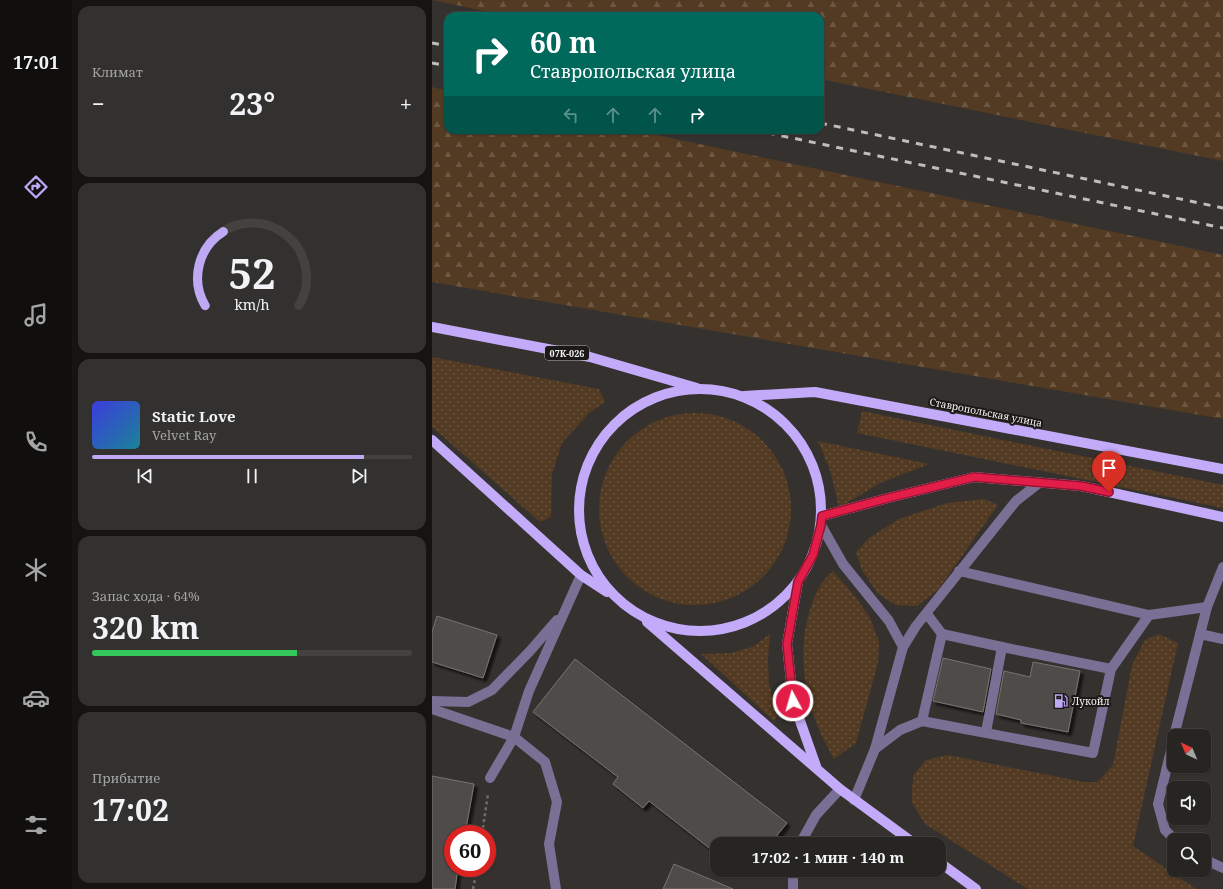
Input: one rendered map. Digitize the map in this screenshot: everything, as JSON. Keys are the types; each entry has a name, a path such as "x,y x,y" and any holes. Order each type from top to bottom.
{"main road":[{"name":"07К-026","path":"432,327 590,357 701,389"},
{"path":"614,596 595,571 583,542 579,510 583,479 595,450 615,424 640,405 669,393 701,389 722,390 743,396 770,410 792,430 809,456 820,485 822,520 813,555 798,582 773,607 742,624 708,631 673,629 640,616"},
{"name":"Ставропольская улица","path":"743,396 815,392 1223,469"},
{"path":"432,440 581,575 614,596 640,616 840,789 904,837"},
{"path":"822,520 888,498 974,477 1081,486 1223,517"},
{"path":"798,582 787,644 793,701 816,768"},
{"path":"946,867 976,889"}],"lane":[{"path":"854,800 875,749 903,647 916,626 1016,501 1039,483"},
{"path":"822,520 843,564 889,621 903,647"},
{"path":"1176,729 1207,607 1223,567"},
{"path":"960,572 1149,615 1207,607"},
{"path":"490,778 514,737 529,691 563,612 581,575"},
{"path":"432,701 468,702 492,690 530,651 563,612"},
{"path":"927,614 942,634 1111,669"},
{"path":"875,749 900,730 922,721 1093,753 1111,669 1149,615"},
{"path":"922,721 942,634"},
{"path":"1200,634 1223,639"},
{"path":"986,732 1002,647"},
{"path":"432,709 514,737 545,762 557,802 549,844 556,889"},
{"path":"1167,766 1158,804 1165,830 1168,833"},
{"path":"804,837 816,815 840,789"},
{"path":"1211,862 1223,868"},
{"path":"793,877 793,889"}],"path":[{"path":"483,825 490,778"},
{"path":"473,889 475,877"}],"green space":[{"path":"432,0 1223,0 1223,161 824,80 824,12 489,12"},
{"path":"432,87 444,90 444,134 652,134 1223,255 1223,419 432,282"},
{"path":"432,357 599,389 605,402 589,413 562,443 552,474 551,517 540,522 432,427"},
{"path":"862,411 1223,485 1223,508 857,433"},
{"path":"686,413 704,413 732,420 748,429 763,441 775,456 784,472 791,500 791,518 784,546 775,562 763,577 748,589 732,598 704,605 686,605 667,601 650,594 634,583 621,570 610,554 603,537 599,518 599,500 603,481 610,464 621,448 634,435 650,424 667,417"},
{"path":"818,441 929,464 880,483 839,508 831,473"},
{"path":"984,499 998,505 938,590 917,606 895,605 877,593 862,570 856,552 869,538 899,519 947,503"},
{"path":"833,571 855,596 870,618 879,641 878,663 856,743 834,759 813,714 808,696 803,658 807,620 813,602 822,582"},
{"path":"770,634 768,660 769,684 778,714 774,721 701,654 732,653 754,646"},
{"path":"1159,634 1178,643 1133,846 1167,869 1167,877 1178,877 1196,889 1028,889 925,824 912,803 912,788 914,774 926,760 948,755 1084,782 1097,782 1113,765 1132,665 1145,640"}],"building":[{"path":"437,616 497,635 483,678 432,662 432,632"},
{"path":"943,658 991,669 983,712 933,701"},
{"path":"575,659 787,823 776,837 710,837 710,849 649,801 643,808 613,784 618,777 533,712"},
{"path":"1033,662 1080,671 1068,732 1021,723 1021,720 996,714 1004,671 1030,677"},
{"path":"432,776 474,784 467,825 444,825 444,877 457,877 455,889 432,889"},
{"path":"674,864 733,889 663,889"}],"railway":[{"path":"432,43 444,45"},
{"path":"432,63 444,65"},
{"path":"824,124 1223,208"},
{"path":"773,134 1223,228"}],"place":[{"name":"Лукойл","path":"1061,701"}],"route":[{"path":"793,701 787,644 798,582 813,555 822,516 974,477 1081,486 1109,492"}]}
